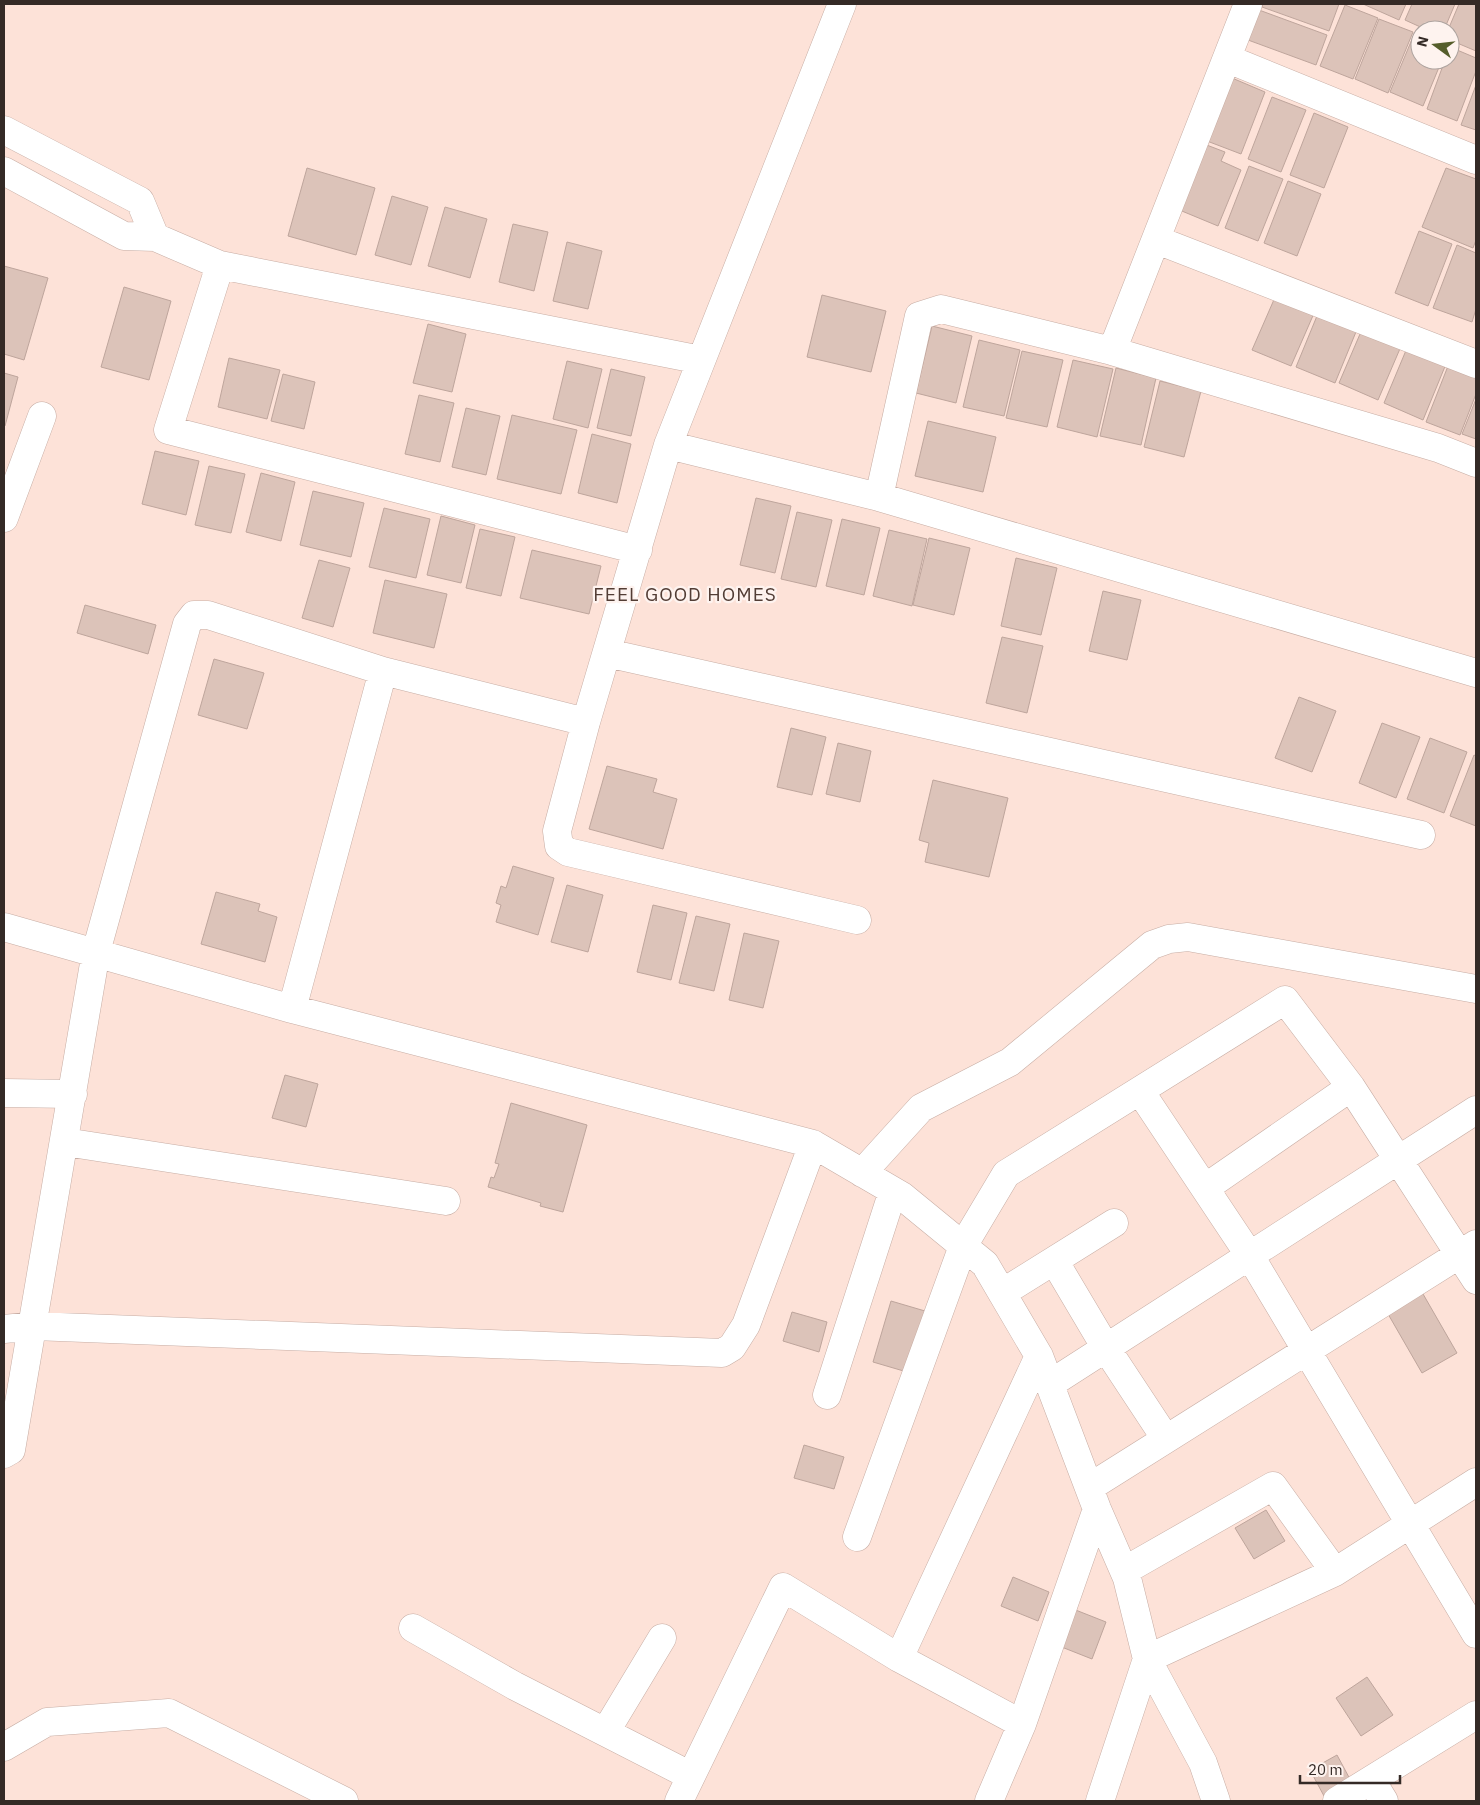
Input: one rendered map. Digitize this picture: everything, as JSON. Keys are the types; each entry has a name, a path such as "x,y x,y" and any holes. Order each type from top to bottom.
{"street":[{"path":"842,4 668,445 586,722 557,831 559,846 568,852 857,920"},
{"path":"1112,351 1248,4"},
{"path":"1228,59 1476,160"},
{"path":"4,130 140,202 155,237"},
{"path":"4,171 124,236 155,237 220,265 701,360"},
{"path":"1157,240 1476,364"},
{"path":"220,265 168,430 638,550"},
{"path":"879,497 919,316 941,309 1112,351 1428,445 1476,462"},
{"path":"4,518 42,416"},
{"path":"668,445 879,497 1476,673"},
{"path":"4,1454 11,1450 34,1326 96,952 187,624 194,615 208,615 383,671 586,722"},
{"path":"607,653 1421,835"},
{"path":"292,1009 383,671"},
{"path":"4,927 292,1009 813,1144 893,1191 986,1264 1039,1356 1124,1571 1147,1659 1203,1763 1214,1800"},
{"path":"862,1173 921,1108 1010,1062 1152,946 1169,939 1188,937 1476,989"},
{"path":"857,1537 963,1246 1006,1174 1285,1000 1351,1087 1399,1160 1468,1250 1476,1280"},
{"path":"1204,1188 1351,1087"},
{"path":"1140,1091 1250,1256 1476,1634"},
{"path":"4,1093 73,1094"},
{"path":"1050,1384 1476,1110"},
{"path":"65,1142 446,1201"},
{"path":"4,1329 34,1326 722,1353 732,1347 746,1325 813,1144"},
{"path":"827,1395 893,1191"},
{"path":"1002,1292 1055,1262 1114,1223"},
{"path":"989,1801 1022,1724 1094,1498 1166,1439 1468,1250"},
{"path":"1055,1262 1106,1348 1166,1439"},
{"path":"899,1658 1039,1356"},
{"path":"1100,1801 1147,1659 1334,1572 1476,1482"},
{"path":"1124,1571 1273,1486 1334,1572"},
{"path":"679,1801 783,1587 899,1658 1022,1724"},
{"path":"412,1628 515,1686 691,1776"},
{"path":"606,1731 662,1638"},
{"path":"4,1747 47,1722 169,1713 344,1801"},
{"path":"1337,1801 1378,1791 1476,1715"}],"building":[{"path":"1263,4 1339,4 1329,31 1262,7"},
{"path":"1363,4 1406,4 1399,20"},
{"path":"1412,4 1455,4 1448,20 1410,20 1410,22 1405,20"},
{"path":"1459,4 1476,4 1476,51 1460,44 1460,20 1452,20"},
{"path":"1345,5 1378,18 1353,79 1320,66"},
{"path":"1259,10 1327,35 1316,65 1248,40"},
{"path":"1379,19 1410,31 1410,39 1388,93 1355,79"},
{"path":"1410,44 1410,70 1438,70 1423,106 1390,92"},
{"path":"1460,51 1476,58 1476,71 1457,121 1427,109 1441,70 1460,70"},
{"path":"1232,78 1265,92 1241,154 1207,141"},
{"path":"1476,85 1476,130 1461,125"},
{"path":"1272,97 1306,110 1281,172 1248,159"},
{"path":"1314,113 1348,127 1324,188 1290,175"},
{"path":"1204,144 1225,152 1221,161 1241,170 1218,226 1177,209"},
{"path":"1249,166 1283,179 1258,241 1225,228"},
{"path":"307,168 375,188 356,255 288,236"},
{"path":"1446,168 1476,179 1476,240 1473,248 1422,227"},
{"path":"1288,181 1321,194 1297,256 1264,243"},
{"path":"392,196 428,207 411,265 375,255"},
{"path":"445,207 487,219 470,278 428,266"},
{"path":"513,224 548,232 534,291 499,282"},
{"path":"1419,231 1452,244 1428,306 1395,293"},
{"path":"567,242 602,251 588,309 553,301"},
{"path":"1457,245 1476,253 1476,309 1472,322 1433,308"},
{"path":"4,266 48,278 24,360 4,354"},
{"path":"124,287 171,301 149,380 101,367"},
{"path":"822,295 886,311 871,372 807,357"},
{"path":"1276,295 1315,311 1291,366 1252,350"},
{"path":"1319,311 1358,327 1335,383 1296,367"},
{"path":"428,324 466,334 452,392 413,383"},
{"path":"932,326 972,336 956,403 916,393"},
{"path":"1363,327 1402,344 1378,400 1339,383"},
{"path":"979,340 1020,350 1004,416 963,407"},
{"path":"1407,348 1446,364 1423,420 1384,403"},
{"path":"1022,351 1063,360 1047,427 1006,418"},
{"path":"229,358 280,370 267,419 218,407"},
{"path":"1073,360 1113,369 1097,437 1057,427"},
{"path":"567,361 602,369 588,428 553,419"},
{"path":"1448,366 1476,376 1476,394 1460,435 1426,422"},
{"path":"1116,368 1156,378 1141,445 1100,436"},
{"path":"611,369 645,377 631,436 597,428"},
{"path":"4,373 18,377 5,426 4,426"},
{"path":"283,374 315,382 304,429 271,421"},
{"path":"1160,381 1201,391 1184,457 1144,447"},
{"path":"419,395 454,403 440,462 405,454"},
{"path":"1476,399 1476,439 1462,434"},
{"path":"466,408 500,416 486,475 452,467"},
{"path":"512,415 577,430 561,494 497,479"},
{"path":"928,421 996,437 983,492 915,476"},
{"path":"592,434 631,444 617,503 578,493"},
{"path":"155,451 199,461 186,515 142,504"},
{"path":"209,466 245,474 231,533 195,525"},
{"path":"261,473 295,482 281,541 246,532"},
{"path":"313,491 364,503 351,557 300,545"},
{"path":"756,498 791,506 775,573 740,565"},
{"path":"384,508 430,519 416,578 369,567"},
{"path":"797,512 832,520 816,587 781,579"},
{"path":"441,516 475,525 461,583 427,575"},
{"path":"842,519 880,528 864,595 826,586"},
{"path":"480,529 515,537 501,596 466,588"},
{"path":"889,530 927,539 912,606 873,596"},
{"path":"929,538 970,548 954,615 913,605"},
{"path":"532,550 601,566 589,614 520,598"},
{"path":"1016,558 1057,568 1041,635 1001,626"},
{"path":"319,560 350,568 333,627 302,618"},
{"path":"385,580 447,594 434,648 373,633"},
{"path":"1103,591 1141,600 1127,660 1089,651"},
{"path":"85,605 156,625 148,654 77,633"},
{"path":"1002,637 1043,646 1027,713 986,703"},
{"path":"214,659 264,673 247,729 198,715"},
{"path":"1299,697 1336,711 1312,772 1275,758"},
{"path":"1382,723 1420,737 1396,798 1359,783"},
{"path":"791,728 826,737 812,795 777,787"},
{"path":"1430,738 1467,752 1444,813 1407,799"},
{"path":"838,743 871,751 860,802 826,794"},
{"path":"1474,755 1476,756 1476,826 1450,816"},
{"path":"607,766 657,779 653,792 677,799 663,849 589,829"},
{"path":"933,780 1008,798 989,877 925,862 929,843 919,840"},
{"path":"513,866 554,878 538,935 496,922 501,905 496,903 501,886 506,888"},
{"path":"567,885 603,895 588,952 551,942"},
{"path":"216,892 260,904 258,911 277,917 265,962 201,944"},
{"path":"653,905 687,913 671,980 637,972"},
{"path":"696,916 730,924 714,991 679,983"},
{"path":"744,933 779,941 763,1008 729,1000"},
{"path":"285,1075 318,1084 306,1127 272,1118"},
{"path":"511,1103 587,1125 563,1212 540,1206 541,1203 488,1187 491,1177 494,1178 499,1164 495,1163"},
{"path":"1419,1287 1457,1353 1422,1373 1384,1307"},
{"path":"891,1301 925,1311 907,1372 873,1362"},
{"path":"792,1312 827,1322 819,1352 783,1341"},
{"path":"804,1445 844,1457 834,1489 794,1478"},
{"path":"1266,1510 1285,1541 1254,1559 1235,1528"},
{"path":"1013,1577 1049,1592 1038,1621 1001,1606"},
{"path":"1068,1607 1106,1622 1092,1659 1054,1644"},
{"path":"1367,1677 1393,1715 1361,1736 1336,1698"},
{"path":"1337,1755 1351,1781 1324,1796 1310,1770"}],"district":[{"name":"FEEL GOOD HOMES","path":"685,594"}]}
